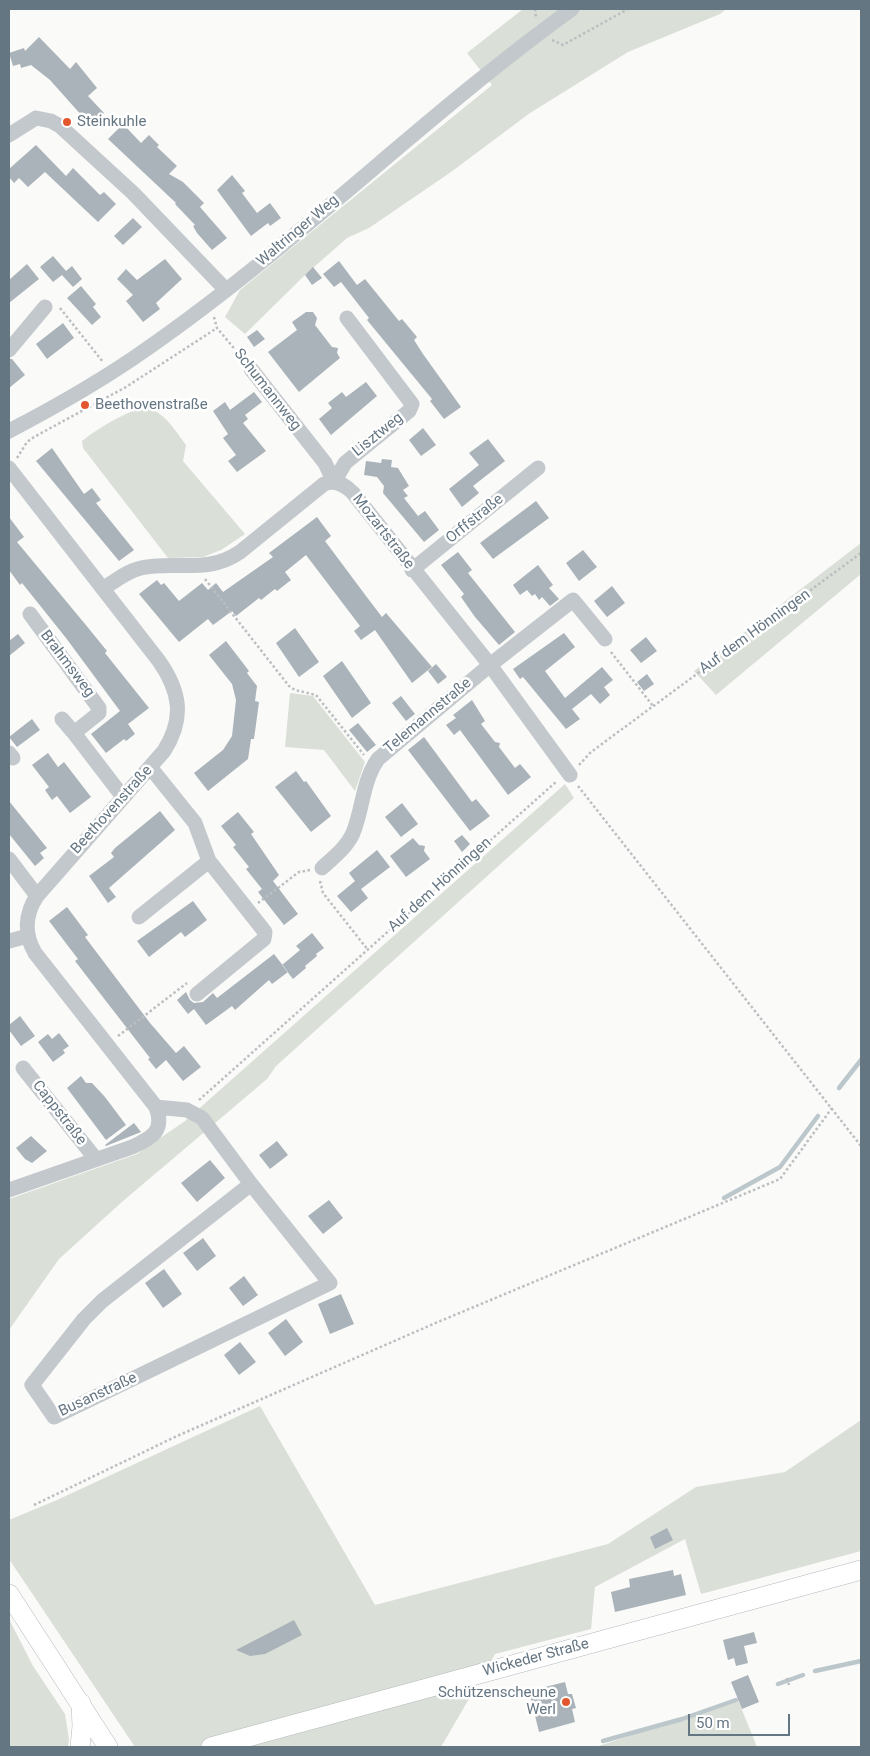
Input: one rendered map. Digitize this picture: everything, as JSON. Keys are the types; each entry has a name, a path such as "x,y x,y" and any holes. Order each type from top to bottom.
{"main road":[{"name":"Wickeder Straße","path":"211,1747 861,1570"},
{"path":"9,1594 81,1702 108,1747"},
{"path":"80,1747 82,1726 81,1702"}],"street":[{"name":"Waltringer Weg","path":"9,431 78,394 111,373 222,293 538,34 572,9"},
{"path":"9,135 36,118 51,121 60,126 133,193 222,293"},
{"path":"9,350 45,307"},
{"name":"Lisztweg","path":"334,482 345,462 409,411 412,404 347,318"},
{"name":"Schumannweg","path":"252,369 324,463 334,482"},
{"name":"Orffstraße","path":"412,570 538,468"},
{"name":"Beethovenstraße","path":"9,469 159,661 174,688 177,707 176,727 170,742 150,768 37,896 29,914 28,936"},
{"path":"104,589 125,574 142,568 208,566 234,556 318,488 328,482 334,482"},
{"name":"Mozartstraße","path":"334,482 346,486 353,493 412,570 490,665 570,775"},
{"name":"Telemannstraße","path":"322,868 347,843 352,834 367,778 373,766 388,749 490,665 573,600 605,639"},
{"name":"Brahmsweg","path":"30,614 99,708 99,714 74,733"},
{"path":"62,719 123,797"},
{"path":"150,768 195,823 201,834 209,861 265,932 264,939 193,987"},
{"path":"9,859 37,896"},
{"path":"139,917 209,861"},
{"path":"9,941 28,936 35,953 156,1107 160,1119 159,1126 149,1139 132,1147 95,1158 9,1190"},
{"name":"Cappstraße","path":"23,1068 95,1158"},
{"path":"156,1107 187,1110"},
{"name":"Busanstraße","path":"187,1110 202,1118 251,1184 330,1283 54,1417 32,1384 84,1318 102,1301 251,1184"}],"path":[{"path":"538,34 564,45 628,9"},
{"path":"9,469 30,440 126,387 217,328 214,320 222,293"},
{"path":"45,307 60,308 111,373"},
{"name":"Schumannweg","path":"217,328 252,369"},
{"name":"Auf dem Hönningen","path":"187,1110 550,786 570,775 591,752 861,553"},
{"path":"195,567 289,686 295,690 316,695 373,766"},
{"path":"605,639 612,654 653,706"},
{"path":"570,775 861,1146"},
{"path":"248,911 299,872 322,868 320,880 323,893 368,950"},
{"path":"108,1045 193,987"},
{"path":"34,1505 186,1432 438,1322 780,1179 832,1108"},
{"path":"787,1678 789,1685"}],"shaded area":[{"path":"523,9 726,9 720,14 628,52 530,113 451,172 369,228 347,238 305,275 245,334 225,317 240,290 492,85 467,53"},
{"path":"142,407 156,412 172,426 186,445 183,461 245,534 221,550 203,557 168,558 83,448 82,441 89,436 111,422"},
{"path":"861,543 861,574 716,695 694,671"},
{"path":"290,693 313,696 365,762 355,791 324,750 285,747"},
{"path":"565,784 574,798 276,1066 267,1079 123,1201 59,1259 9,1330 9,1199 137,1154 185,1121"},
{"path":"260,1406 375,1605 608,1544 696,1487 785,1472 861,1420 861,1551 701,1594 685,1539 595,1587 591,1629 495,1654 441,1747 135,1747 9,1559 9,1520 57,1500"},
{"path":"9,1619 33,1666 65,1714 69,1739 68,1747 9,1747"},
{"path":"738,1700 757,1747 599,1746"}],"building":[{"path":"39,37 70,69 76,62 97,88 88,96 104,113 91,126 50,80 31,65 21,68 20,64 13,66 9,53 24,48 25,51"},
{"path":"123,124 141,143 149,135 159,145 157,147 177,166 169,174 183,182 204,203 200,207 227,238 212,250 197,233 193,226 195,225 176,203 108,139"},
{"path":"36,145 66,176 73,168 100,195 104,192 116,204 98,222 45,172 28,187 19,178 14,183 9,177 9,169"},
{"path":"232,175 245,191 242,193 257,213 270,203 281,218 270,226 268,223 251,236 217,190"},
{"path":"133,218 142,227 123,245 114,236"},
{"path":"53,256 66,271 72,266 82,279 73,287 62,275 53,282 40,267"},
{"path":"165,259 182,279 156,303 160,309 143,322 126,301 133,295 117,279 126,269 137,280"},
{"path":"339,261 357,285 365,279 399,321 402,319 417,337 414,340 461,407 444,419 430,401 432,399 367,320 369,318 341,282 334,287 323,274"},
{"path":"27,264 39,279 9,303 9,280"},
{"path":"313,267 322,278 312,285 305,275"},
{"path":"81,286 96,304 93,307 101,317 92,325 67,298"},
{"path":"306,312 313,312 317,318 315,325 332,347 338,348 337,353 340,358 299,392 268,352 297,330 292,322"},
{"path":"63,323 74,338 47,359 36,344"},
{"path":"257,330 265,339 254,347 247,337"},
{"path":"9,359 12,359 25,375 9,388"},
{"path":"366,382 377,396 331,435 319,419 332,408 328,403 342,392 346,397"},
{"path":"254,392 262,402 245,415 248,419 243,423 266,451 237,472 228,461 236,455 223,438 228,434 213,411 225,402 230,410"},
{"path":"423,428 436,445 421,456 409,440"},
{"path":"488,439 505,461 473,486 479,493 462,507 449,489 479,465 469,453"},
{"path":"52,448 84,494 92,488 101,500 96,503 134,550 119,561 36,461"},
{"path":"382,459 392,460 391,467 398,468 409,486 403,490 408,496 404,498 418,516 425,511 439,530 424,542 383,493 384,486 377,477 364,475 366,461 381,463"},
{"path":"536,501 549,518 493,559 480,543"},
{"path":"9,517 24,537 17,542 107,651 105,653 149,708 128,724 135,734 126,741 124,739 106,753 91,734 120,711 66,638 22,583 20,585 9,570"},
{"path":"317,517 331,536 325,541 382,617 386,613 432,667 412,683 375,630 361,640 354,631 360,626 306,555 285,572 291,580 277,591 275,589 261,600 259,598 236,616 232,611 213,625 208,619 179,642 139,594 157,580 161,585 164,583 179,601 202,583 208,590 216,583 223,592 273,557 269,553"},
{"path":"583,550 597,567 579,581 566,563"},
{"path":"458,552 472,570 468,573 515,632 499,645 475,617 461,597 464,594 441,565"},
{"path":"538,565 553,585 549,588 559,599 550,606 542,597 539,600 535,594 532,596 527,590 520,595 513,585"},
{"path":"612,586 625,603 607,617 594,601"},
{"path":"295,628 319,662 299,677 276,643"},
{"path":"564,633 575,647 545,671 565,698 602,667 613,680 604,687 610,695 600,704 591,694 572,709 580,719 566,729 523,677 520,679 513,669"},
{"path":"18,634 25,643 9,656 9,641"},
{"path":"646,637 657,651 641,663 630,650"},
{"path":"226,641 249,671 247,673 257,686 255,701 259,702 254,739 251,739 248,759 208,791 194,773 223,750 232,736 236,700 232,684 209,655"},
{"path":"342,661 371,703 352,718 323,676"},
{"path":"436,664 447,677 438,684 428,671"},
{"path":"647,674 654,684 644,691 637,682"},
{"path":"401,696 415,714 406,721 392,703"},
{"path":"472,700 485,721 481,724 495,742 500,743 499,747 515,768 520,764 531,777 508,795 460,730 454,735 446,725 456,718 453,715"},
{"path":"32,719 40,730 17,747 9,737"},
{"path":"358,723 376,745 367,752 349,730"},
{"path":"424,737 472,802 476,799 490,816 470,831 408,750"},
{"path":"48,753 58,767 64,762 91,797 70,813 57,796 52,800 45,790 49,787 32,765"},
{"path":"296,771 304,782 306,781 331,816 311,832 275,787"},
{"path":"9,801 47,848 40,853 44,858 35,866 9,834"},
{"path":"402,803 418,824 401,837 385,817"},
{"path":"160,811 175,830 109,888 116,897 108,903 89,876 114,857 111,853 115,848"},
{"path":"238,812 254,832 251,834 279,875 273,881 298,914 284,925 258,892 262,889 246,869 249,867 233,847 236,845 221,826"},
{"path":"462,835 470,844 462,852 454,841"},
{"path":"413,838 419,845 425,846 424,851 430,859 406,877 390,856"},
{"path":"377,850 390,867 361,889 368,898 351,912 337,896 355,881 349,873"},
{"path":"193,901 207,920 185,937 181,932 149,957 137,941"},
{"path":"67,907 88,935 85,937 150,1023 176,1053 184,1046 201,1067 183,1081 166,1060 156,1069 148,1059 150,1058 75,961 78,959 49,921"},
{"path":"312,933 324,948 293,979 282,965 300,950 296,946"},
{"path":"274,954 288,972 272,984 269,980 235,1010 232,1006 206,1025 194,1009 188,1014 177,1000 186,992 194,1003 203,1002 213,993 217,998"},
{"path":"20,1016 35,1036 21,1046 9,1030 9,1025"},
{"path":"59,1033 69,1046 63,1050 65,1053 53,1062 38,1042 48,1034 52,1039"},
{"path":"81,1076 86,1083 92,1083 105,1097 126,1125 106,1140 67,1088"},
{"path":"134,1123 141,1132 105,1145"},
{"path":"31,1136 47,1151 32,1163 25,1159 16,1148"},
{"path":"277,1141 288,1155 270,1169 259,1155"},
{"path":"210,1160 225,1178 197,1202 181,1183"},
{"path":"329,1200 343,1218 323,1234 308,1216"},
{"path":"203,1238 216,1256 197,1271 183,1253"},
{"path":"164,1269 182,1294 163,1308 145,1283"},
{"path":"244,1276 258,1295 243,1306 229,1288"},
{"path":"341,1294 354,1324 330,1334 318,1304"},
{"path":"286,1319 303,1342 285,1356 268,1333"},
{"path":"240,1342 256,1362 239,1375 224,1355"},
{"path":"667,1528 673,1540 655,1549 650,1537"},
{"path":"673,1570 674,1576 681,1574 686,1595 615,1612 611,1592 630,1587 629,1579"},
{"path":"294,1620 302,1635 265,1654 250,1656 236,1650"},
{"path":"754,1632 757,1643 744,1646 748,1663 736,1666 734,1658 728,1660 723,1640"},
{"path":"748,1675 759,1702 742,1709 731,1682"},
{"path":"565,1682 568,1694 572,1694 576,1708 572,1709 575,1722 539,1732 529,1691"}],"waterway":[{"path":"839,1088 861,1060"},
{"path":"724,1198 780,1167 818,1116"},
{"path":"815,1671 861,1661"},
{"path":"778,1684 803,1675"},
{"path":"603,1741 682,1719 736,1700"}],"place":[{"name":"Steinkuhle","path":"67,122"},
{"name":"Beethovenstraße","path":"85,405"},
{"name":"Schützenscheune Werl","path":"566,1702"}]}
